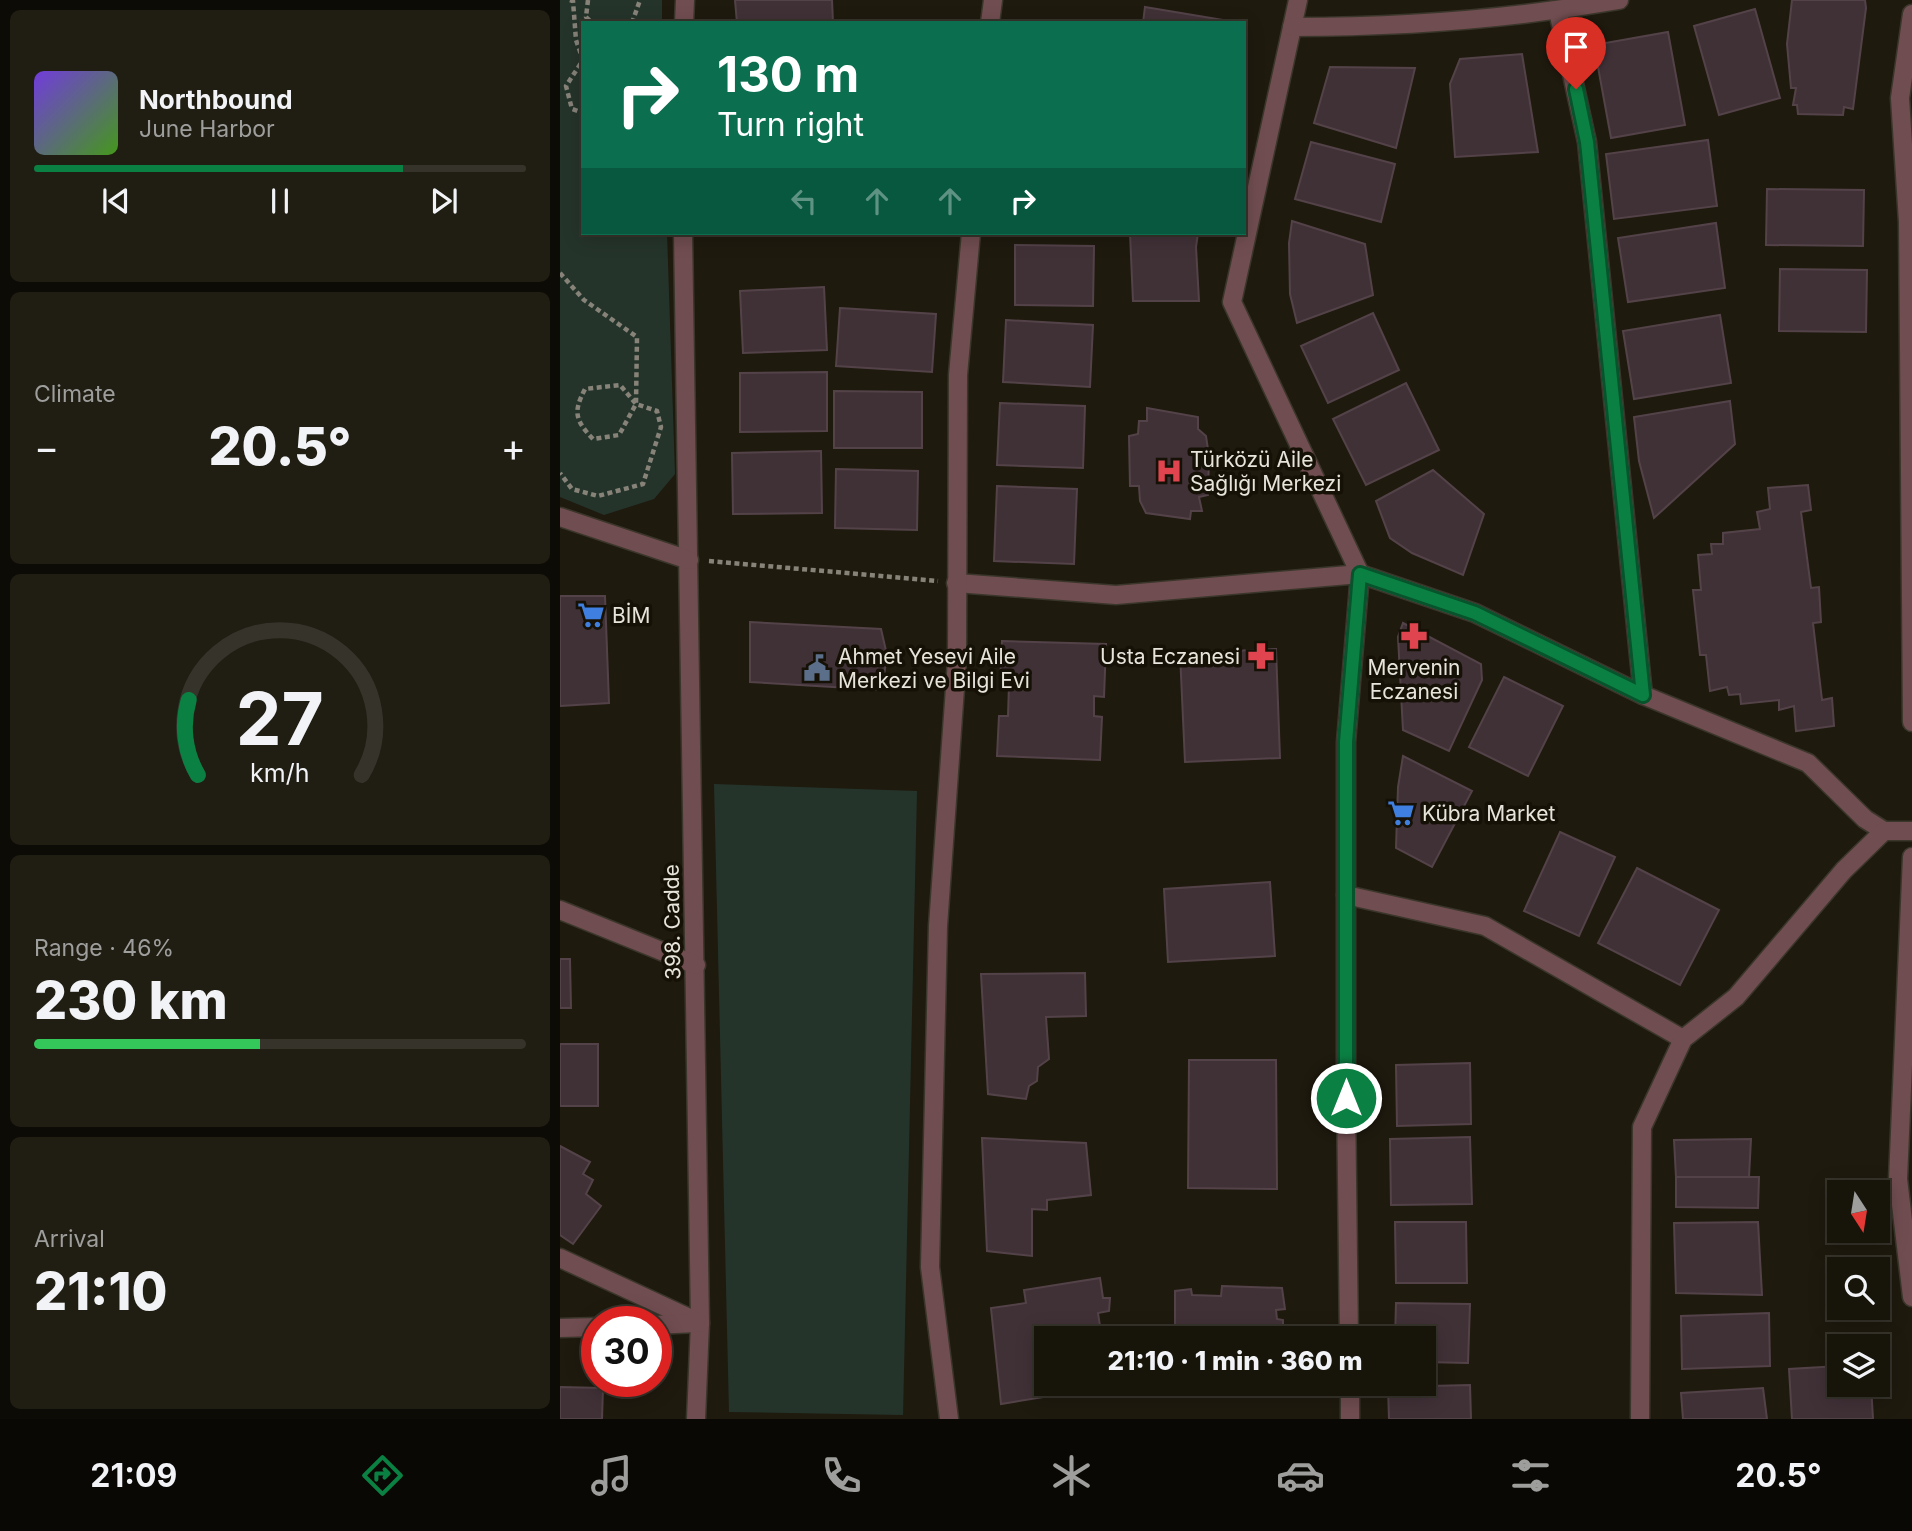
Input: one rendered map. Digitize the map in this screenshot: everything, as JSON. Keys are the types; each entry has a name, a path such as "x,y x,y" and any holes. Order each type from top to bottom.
{"street":[{"path":"684,21 685,0"},
{"path":"990,21 993,0"},
{"path":"1298,0 1232,302 1360,574 1346,742 1349,1326"},
{"path":"1292,27 1354,27 1558,11 1619,0"},
{"path":"1558,11 1587,142 1643,695"},
{"path":"1912,14 1900,98 1908,222 1912,722"},
{"name":"398. Cadde","path":"683,235 700,1323 696,1419"},
{"path":"949,1419 930,1267 938,926 957,660 958,375 971,235"},
{"path":"560,517 689,560"},
{"path":"956,583 1116,596 1360,574 1475,613 1643,695 1808,764 1865,818 1884,831 1912,831"},
{"path":"1640,1419 1642,1127 1683,1039 1736,997 1844,870 1884,831"},
{"path":"1912,857 1898,1179 1912,1297"},
{"path":"1346,895 1485,926 1683,1039"},
{"path":"560,910 696,965"},
{"path":"1898,1179 1912,1163"},
{"path":"560,1258 700,1323"},
{"path":"672,1324 700,1323"},
{"path":"560,1328 581,1327"},
{"path":"1350,1396 1350,1419"}],"path":[{"path":"570,0 573,1 576,40 581,54"},
{"path":"588,0 586,17 590,21"},
{"path":"633,21 640,0"},
{"path":"581,63 566,86 572,109 581,112"},
{"path":"560,273 584,300 637,337 636,404 619,435 593,439 579,424 577,405 585,389 620,385 636,404 657,411 661,427 643,484 598,496 572,489 560,473"},
{"path":"689,560 956,583"}],"green space":[{"path":"560,0 662,0 662,21 581,21 581,235 667,235 675,474 654,499 604,515 560,497"},
{"path":"714,784 917,791 903,1415 729,1412"}],"building":[{"path":"735,0 832,0 833,21 737,21"},
{"path":"1792,0 1865,0 1853,109 1844,107 1843,115 1798,114 1797,105 1793,105 1796,88 1791,88 1787,44"},
{"path":"1145,7 1229,21 1143,21"},
{"path":"1755,9 1780,98 1719,115 1694,26"},
{"path":"1668,32 1685,125 1611,138 1594,45"},
{"path":"1522,54 1538,152 1455,157 1450,84 1460,59"},
{"path":"1330,67 1415,68 1396,148 1314,123"},
{"path":"1708,140 1717,206 1614,219 1606,154"},
{"path":"1311,142 1395,164 1381,222 1295,199"},
{"path":"1767,189 1864,190 1863,246 1766,245"},
{"path":"1292,221 1365,244 1373,295 1297,323 1290,294 1289,243"},
{"path":"1716,223 1725,288 1628,302 1618,238"},
{"path":"1130,235 1198,235 1199,301 1133,301"},
{"path":"1015,245 1094,246 1093,306 1015,305"},
{"path":"1780,269 1867,270 1866,332 1779,331"},
{"path":"824,287 827,350 743,353 740,291"},
{"path":"840,308 936,314 932,372 836,366"},
{"path":"1373,313 1399,370 1328,403 1301,346"},
{"path":"1720,315 1731,383 1634,399 1623,331"},
{"path":"1006,320 1093,325 1090,387 1003,382"},
{"path":"827,372 827,431 740,432 740,373"},
{"path":"1406,383 1439,450 1366,485 1333,419"},
{"path":"834,391 922,392 922,448 834,448"},
{"path":"1730,401 1735,444 1654,518 1639,461 1634,417"},
{"path":"1000,403 1085,406 1083,468 997,465"},
{"name":"Türközü Aile Sağlığı Merkezi","path":"1147,408 1198,417 1198,429 1206,436 1209,456 1208,495 1199,497 1202,511 1191,511 1190,519 1146,513 1140,501 1139,486 1130,486 1129,436 1138,434 1139,421 1147,421"},
{"path":"821,451 822,513 733,514 732,453"},
{"path":"836,469 918,471 917,530 835,528"},
{"path":"1433,470 1484,514 1463,575 1412,553 1390,538 1376,501"},
{"path":"1808,485 1811,510 1801,512 1811,588 1819,587 1821,622 1813,623 1822,700 1832,698 1834,726 1796,731 1794,706 1779,710 1779,700 1741,704 1740,694 1729,695 1727,687 1710,691 1706,655 1700,655 1693,590 1701,590 1698,555 1712,554 1711,544 1723,544 1723,533 1760,529 1757,512 1770,509 1768,488"},
{"path":"997,486 1077,489 1074,564 994,561"},
{"path":"560,596 605,596 609,703 560,706"},
{"name":"Ahmet Yesevi Aile Merkezi ve Bilgi Evi","path":"750,622 881,629 887,655 882,690 750,682"},
{"path":"1403,623 1481,664 1482,680 1449,751 1403,730 1398,637"},
{"path":"1002,641 1106,644 1104,697 1094,696 1094,716 1102,717 1100,760 997,756 999,716 1008,716 1009,685 1000,685"},
{"path":"1276,649 1280,758 1185,762 1180,653"},
{"path":"1504,677 1563,706 1528,776 1469,747"},
{"path":"1403,756 1472,791 1432,867 1396,848 1398,787"},
{"path":"1560,832 1615,857 1579,936 1524,911"},
{"path":"1637,868 1719,910 1680,985 1598,943"},
{"path":"1270,882 1275,956 1168,962 1164,889"},
{"path":"560,959 570,959 571,1008 560,1008"},
{"path":"1085,973 1086,1016 1046,1017 1049,1059 1038,1067 1037,1081 1029,1086 1026,1099 988,1094 981,974"},
{"path":"560,1044 598,1044 598,1106 560,1106"},
{"path":"1189,1060 1276,1060 1277,1189 1188,1188"},
{"path":"1470,1063 1471,1124 1397,1126 1396,1065"},
{"path":"1470,1137 1472,1204 1391,1205 1390,1139"},
{"path":"982,1138 1086,1143 1091,1195 1047,1200 1047,1210 1032,1209 1032,1256 987,1251"},
{"path":"1751,1139 1749,1177 1676,1177 1674,1140"},
{"path":"560,1146 590,1162 583,1174 593,1180 586,1194 601,1206 573,1244 560,1235"},
{"path":"1676,1177 1759,1177 1758,1208 1676,1207"},
{"path":"1395,1222 1466,1222 1467,1283 1396,1283"},
{"path":"1758,1222 1762,1295 1676,1293 1674,1223"},
{"path":"1100,1278 1103,1298 1110,1298 1109,1311 1098,1313 1100,1326 1034,1326 1034,1396 1050,1396 1001,1404 991,1308 1026,1303 1024,1290"},
{"path":"1222,1286 1282,1288 1285,1309 1276,1310 1277,1319 1283,1320 1283,1326 1175,1326 1175,1291 1191,1289 1192,1295 1221,1296"},
{"path":"1396,1303 1470,1304 1468,1363 1436,1362 1436,1326 1395,1326"},
{"path":"1769,1313 1770,1366 1682,1369 1681,1316"},
{"path":"1827,1367 1827,1397 1872,1397 1873,1419 1792,1419 1789,1369"},
{"path":"1470,1385 1471,1419 1389,1419 1388,1396 1436,1396 1436,1386"},
{"path":"560,1387 581,1387 581,1397 603,1397 602,1419 560,1419"},
{"path":"1763,1388 1767,1419 1683,1419 1681,1393"}],"place":[{"name":"Türközü Aile Sağlığı Merkezi","path":"1169,471"},
{"name":"BİM","path":"591,615"},
{"name":"Mervenin Eczanesi","path":"1414,636"},
{"name":"Usta Eczanesi","path":"1261,656"},
{"name":"Ahmet Yesevi Aile Merkezi ve Bilgi Evi","path":"817,668"},
{"name":"Kübra Market","path":"1401,813"}],"route":[{"path":"1346,1098 1346,742 1360,574 1475,613 1643,695 1587,142 1576,89"}]}
